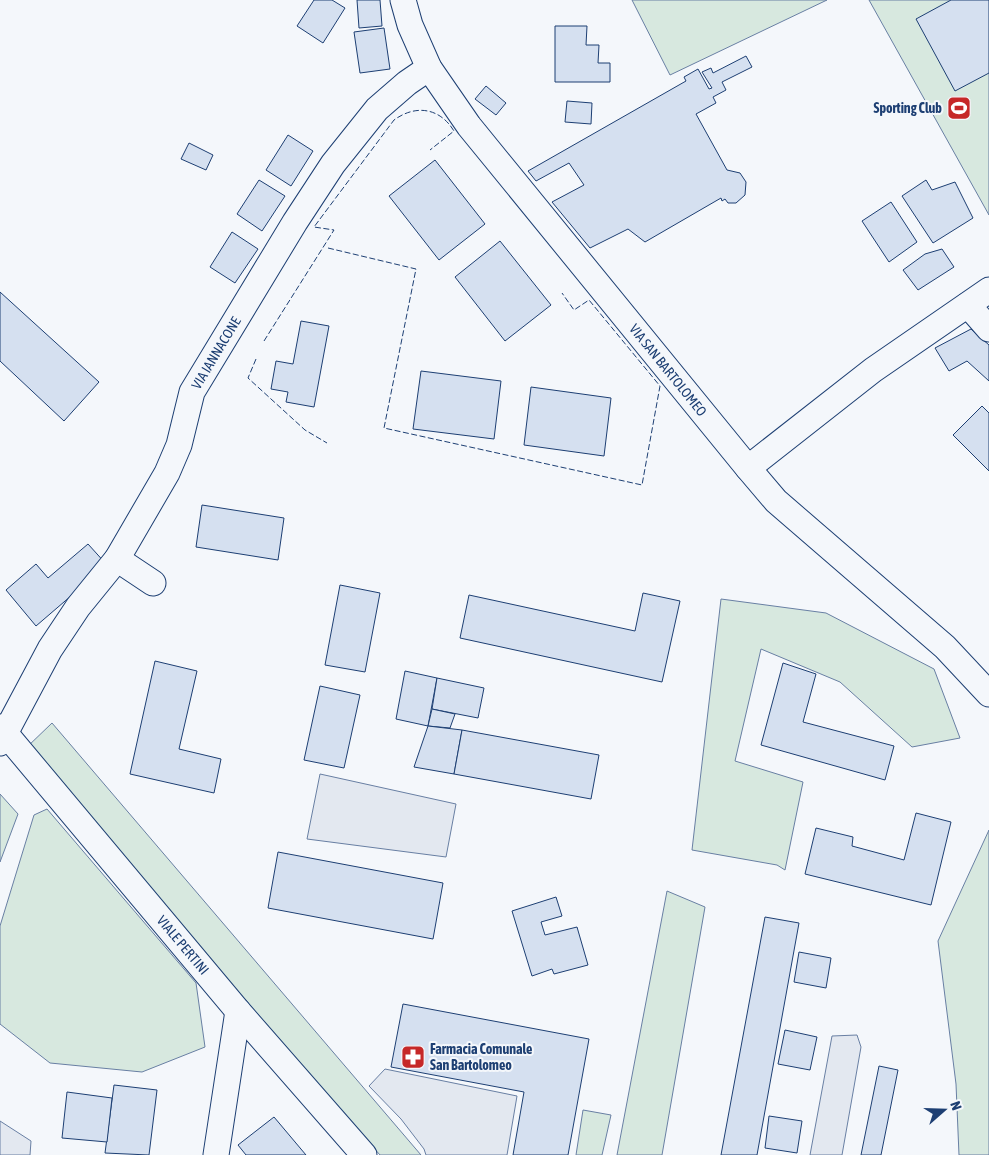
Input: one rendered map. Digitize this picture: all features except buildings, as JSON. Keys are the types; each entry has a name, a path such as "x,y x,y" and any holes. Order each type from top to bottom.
{"street":[{"name":"VIA SAN BARTOLOMEO","path":"403,0 416,40 429,68 491,154 748,468 776,500 945,647 989,694"},
{"name":"VIA IANNACONE","path":"2,734 50,649 78,607 117,559 174,459 192,392 333,164 377,109 429,68"},
{"path":"748,468 874,370 989,290"},
{"path":"968,305 989,329"},
{"path":"117,559 153,583"},
{"name":"VIALE PERTINI","path":"2,734 238,1011 364,1155"},
{"path":"216,1155 238,1011"}],"shaded area":[{"path":"632,0 827,0 670,75"},
{"name":"Sporting Club","path":"869,0 989,0 989,215"},
{"path":"721,599 826,613 934,669 960,738 912,747 840,682 761,649 735,761 803,782 785,870 777,865 692,850"},
{"path":"52,723 421,1155 380,1155 26,748"},
{"path":"320,774 456,804 446,857 307,839"},
{"path":"0,794 18,814 0,862"},
{"path":"47,809 196,983 205,1047 142,1072 50,1063 0,1024 0,926 34,815"},
{"path":"989,830 989,1155 959,1155 956,1084 938,941"},
{"path":"667,891 705,907 662,1155 617,1155"},
{"path":"857,1035 861,1047 842,1155 810,1155 832,1036"},
{"path":"385,1069 517,1096 507,1155 426,1155 424,1149 401,1119 369,1086"},
{"path":"583,1110 611,1115 602,1155 576,1155"},
{"path":"0,1121 31,1141 30,1155 0,1155"}],"fence":[{"path":"264,341 334,230 314,227 394,120 402,115 419,110 435,113 442,117 454,131 430,150"},
{"path":"328,248 416,269 384,428 642,485 660,386 589,300 574,310 562,293"},
{"path":"256,359 248,378 305,430 327,443"}],"place":[{"name":"Sporting Club","path":"959,108"},
{"name":"Farmacia Comunale San Bartolomeo","path":"413,1057"}]}
